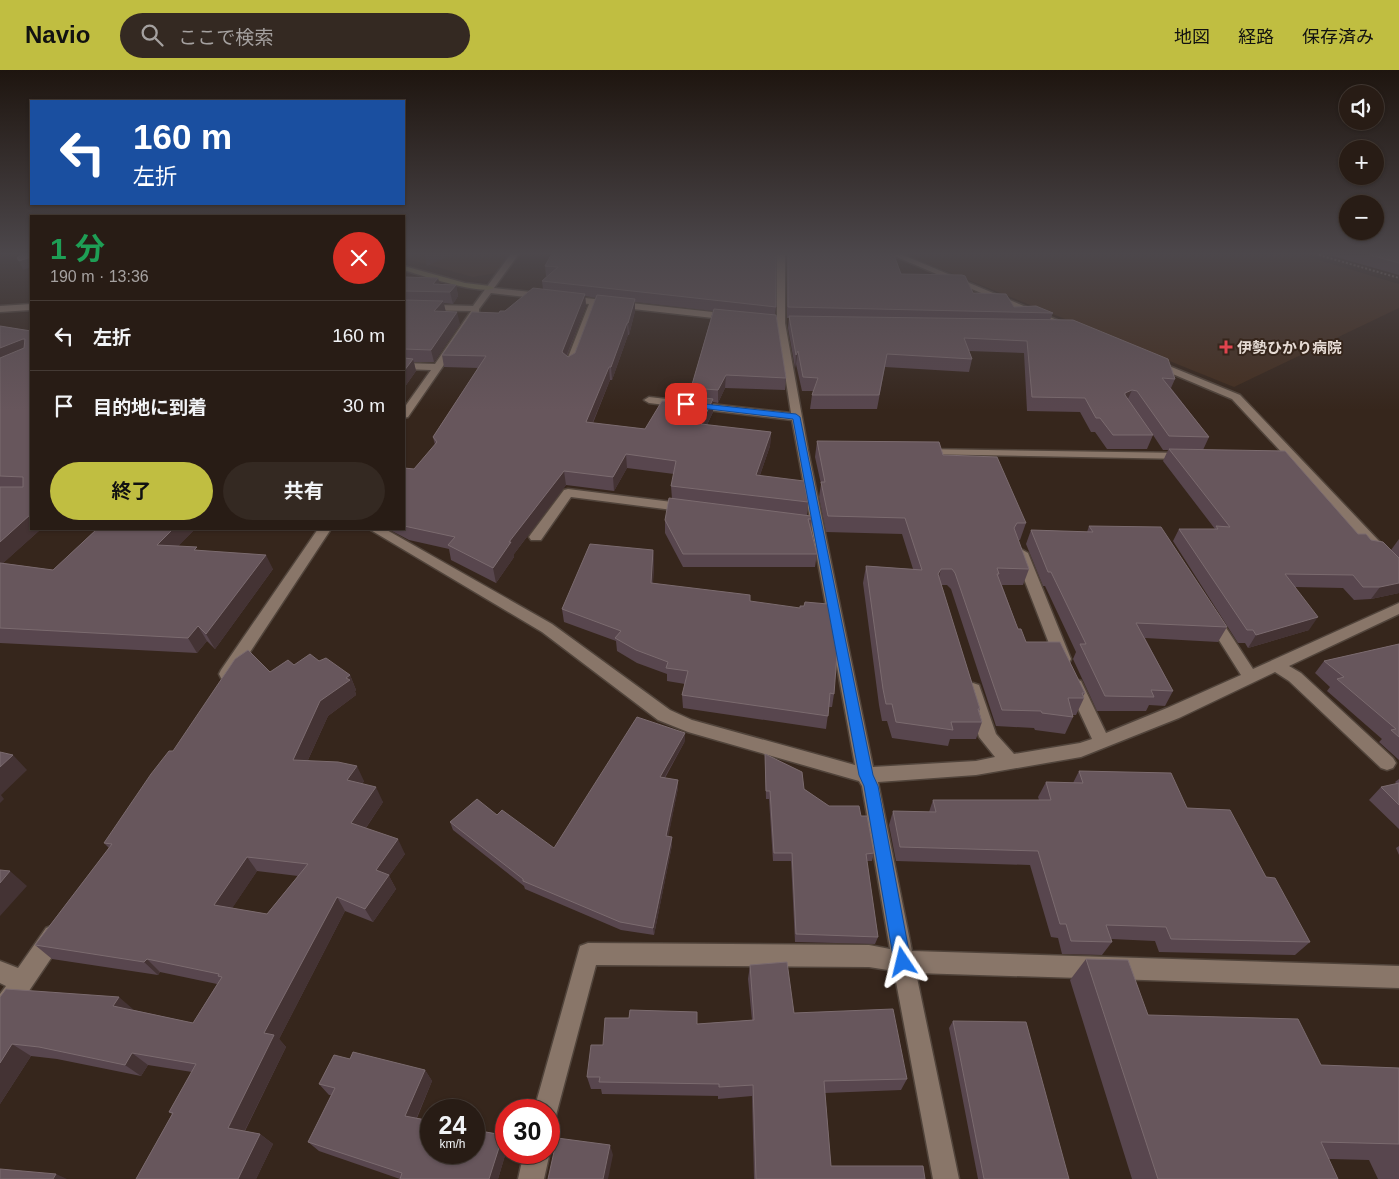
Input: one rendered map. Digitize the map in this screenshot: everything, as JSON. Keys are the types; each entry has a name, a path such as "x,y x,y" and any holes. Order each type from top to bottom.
{"street":[{"path":"0,309 30,307"},
{"path":"405,307 475,308 475,314 405,414"},
{"path":"570,365 592,307"},
{"path":"635,307 742,319"},
{"path":"781,307 781,323 796,417 807,450 812,523 866,775 871,786 903,962 946,1179"},
{"path":"1019,307 1079,332 1046,329"},
{"path":"1138,356 1236,397 1399,570"},
{"path":"409,367 438,367"},
{"path":"649,400 796,417"},
{"path":"911,452 1157,452 1197,456"},
{"path":"1273,457 1292,458"},
{"path":"536,537 568,493 697,509"},
{"path":"220,684 323,530"},
{"path":"378,530 547,628 664,715 688,725 866,775 976,768 1082,750 1251,678 1399,608"},
{"path":"1017,544 1053,638 1102,742"},
{"path":"1204,605 1251,678"},
{"path":"1276,665 1295,677 1388,763"},
{"path":"968,672 988,737 1010,762"},
{"path":"0,1014 64,919"},
{"path":"549,1099 588,954 869,956 903,962 1399,977"},
{"path":"0,972 22,982"},
{"path":"531,1179 534,1164"}],"shaded area":[{"path":"1035,307 1399,307 1234,387"}],"building":[{"path":"405,307 438,307 434,311 457,312 431,350 405,349"},
{"path":"510,307 580,307 562,352 568,357 575,353 593,307 633,307 611,367 609,367 586,422 645,429 662,401 687,402 689,396 713,399 701,424 771,432 756,475 804,481 808,502 671,486 676,461 626,454 613,477 564,471 509,542 511,542 493,568 448,545 455,537 405,526 405,468 414,469 437,442 433,437 486,356 442,355 472,312 499,313 500,311 505,311"},
{"path":"788,307 1038,307 1053,313"},
{"path":"714,309 776,315 786,378 726,375 718,390 691,388"},
{"path":"789,316 1073,320 1168,359 1175,379 1162,378 1209,437 1169,436 1137,391 1132,390 1125,393 1125,395 1153,435 1113,435 1100,418 1096,418 1085,398 1032,397 1027,341 964,338 972,359 887,354 879,395 812,395 818,378 803,377 798,351 796,355"},
{"path":"0,326 30,331 30,515 0,542 0,487 23,487 23,477 0,476 0,358 24,348 25,339 0,348"},
{"path":"405,358 413,359 405,370"},
{"path":"817,441 939,442 943,455 997,457 1026,523 1017,523 1014,528 1029,569 997,568 999,574 997,574 1018,629 1021,629 1026,642 1060,642 1085,693 1082,693 1084,698 1068,698 1073,717 1042,713 1041,711 1002,710 955,573 952,569 941,569 938,574 980,709 978,709 982,722 951,722 953,730 896,722 892,704 886,704 883,689 866,566 922,570 905,518 828,516 821,482 825,482"},
{"path":"1169,449 1285,451 1358,534 1366,534 1371,540 1383,542 1399,558 1399,583 1380,587 1363,587 1353,575 1285,574 1318,617 1256,635 1253,630 1247,630 1179,529 1218,529 1216,526 1230,527"},
{"path":"669,498 811,516 812,519 808,519 817,554 683,554 665,520"},
{"path":"1089,526 1161,527 1227,627 1136,623 1173,691 1151,690 1154,697 1105,696 1080,644 1086,644 1051,572 1048,572 1031,530 1093,532"},
{"path":"96,530 172,530 157,545 197,547 194,550 266,555 206,634 198,626 188,638 0,628 0,563 53,570"},
{"path":"590,544 653,550 651,583 750,595 750,601 800,608 800,606 804,606 805,602 828,604 837,654 834,694 830,693 828,716 682,695 688,671 666,668 668,662 636,650 615,638 621,631 562,609"},
{"path":"1399,644 1399,737 1391,730 1396,729 1337,679 1344,677 1324,661"},
{"path":"248,650 270,672 288,660 294,665 310,654 319,661 326,658 350,675 346,678 350,680 320,701 293,760 338,762 357,766 347,780 376,787 351,823 398,839 376,870 389,875 365,909 337,897 264,1033 274,1035 228,1128 260,1134 238,1179 136,1179 173,1113 169,1112 196,1064 132,1053 125,1065 39,1047 12,1044 0,1063 0,997 6,989 119,997 113,1006 193,1023 222,977 218,976 219,974 147,959 144,962 35,945 112,844 104,843 151,774 169,751 173,751 235,659","holes":["247,857 308,864 267,914 214,905"]},
{"path":"637,717 685,733 660,777 678,780 666,836 672,837 653,928 620,922 523,881 523,879 450,822 477,799 497,815 502,810 554,848"},
{"path":"0,752 13,755 0,767"},
{"path":"765,754 802,772 804,789 829,806 859,806 861,816 867,816 874,853 866,854 878,937 796,934 792,853 774,853 770,791 766,791"},
{"path":"1079,771 1171,773 1187,808 1230,810 1266,877 1275,878 1310,942 1171,939 1166,927 1106,925 1112,942 1071,941 1066,924 1060,924 1038,851 900,847 893,811 936,812 933,800 1051,800 1046,782 1083,783"},
{"path":"1399,783 1399,805 1381,787"},
{"path":"0,870 10,871 0,883"},
{"path":"1086,959 1128,960 1148,1015 1298,1019 1321,1065 1399,1068 1399,1144 1321,1142 1338,1179 1158,1179"},
{"path":"787,962 794,1013 893,1009 907,1079 824,1081 831,1166 923,1166 925,1179 756,1179 753,1085 719,1087 719,1084 599,1082 600,1077 587,1077 591,1045 603,1045 605,1018 629,1018 630,1010 697,1012 697,1024 754,1020 750,965"},
{"path":"953,1021 1026,1022 1069,1179 984,1179"},
{"path":"353,1052 425,1070 405,1116 420,1119 420,1164 485,1164 485,1132 495,1134 495,1160 489,1179 400,1179 402,1173 308,1142 335,1088 319,1084 334,1055 350,1059"},
{"path":"560,1138 610,1145 603,1179 548,1179 551,1164 560,1164"},
{"path":"0,1169 56,1174 53,1179 0,1179"}],"place":[{"name":"伊勢ひかり病院","path":"1226,347"}],"route":[{"path":"686,404 796,417 866,775 871,786 903,962"}]}
